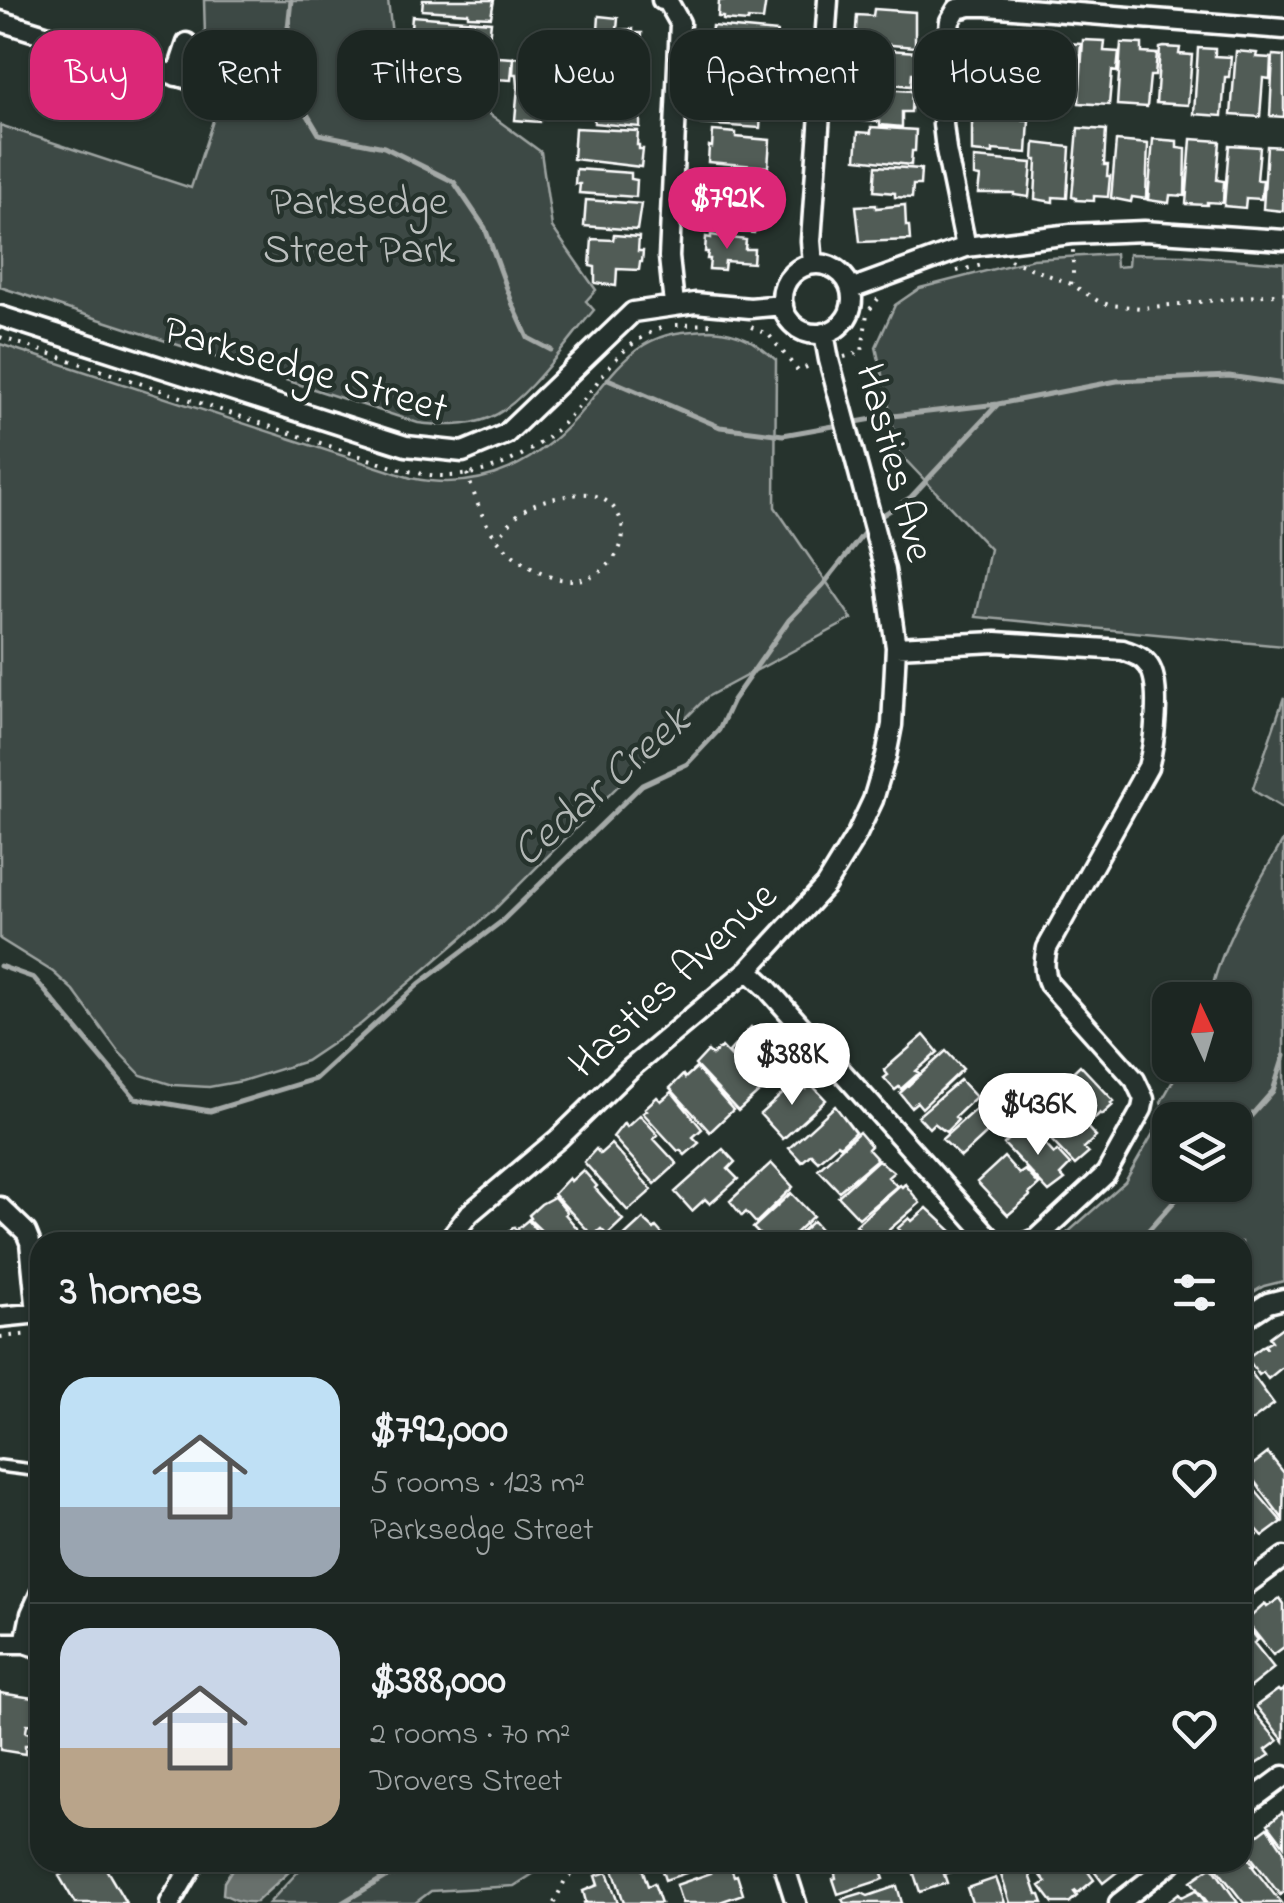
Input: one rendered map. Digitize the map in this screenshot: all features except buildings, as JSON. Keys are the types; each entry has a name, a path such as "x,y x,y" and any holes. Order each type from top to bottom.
{"street":[{"path":"662,0 667,0 680,24 669,257 674,304"},
{"path":"813,264 828,0"},
{"path":"966,247 943,124 948,36 957,9 987,6 1284,28"},
{"path":"0,21 183,78"},
{"path":"176,76 183,56"},
{"path":"851,289 966,247 1072,234 1144,231 1284,240"},
{"path":"813,264 832,267 840,273 852,298 847,316 834,330 815,334 798,328 786,314 782,296 789,278 813,264"},
{"name":"Parksedge Street","path":"0,316 406,446 462,452 506,434 633,312 695,303 766,308 783,305"},
{"name":"Hasties Ave","path":"824,333 886,570 892,612"},
{"name":"Hasties Avenue","path":"455,1232 470,1213 558,1139 630,1069 748,970 826,886 873,800 889,741 896,647 892,612"},
{"path":"896,647 996,642 1122,650 1148,663 1156,683 1148,768 1048,948 1044,962 1048,984 1135,1080 1144,1098 1142,1109 1106,1174 1043,1232"},
{"path":"748,970 985,1232"},
{"path":"0,1207 26,1232 30,1242"},
{"path":"1252,1314 1284,1299"},
{"path":"0,1317 30,1314"},
{"path":"1252,1581 1284,1557"},
{"path":"0,1644 30,1646"},
{"path":"1252,1800 1284,1776"},
{"path":"170,1903 188,1872"},
{"path":"786,1872 796,1903"},
{"path":"1119,1903 1159,1872"}],"lane":[{"path":"0,1466 30,1470"}],"path":[{"path":"1071,284 1072,234"},
{"path":"1002,260 1018,262 1071,284 1098,301 1120,307 1284,293"},
{"path":"955,272 986,264"},
{"path":"853,354 862,352 867,313 884,294"},
{"path":"0,337 393,467 440,476 467,474 512,460 544,440 571,415 610,364 637,340 670,325 723,324"},
{"path":"742,325 769,335 798,370 804,366"},
{"path":"467,474 489,528 498,540 509,554 552,578 581,579 606,567 615,557 622,522 612,504 599,496 585,493 550,498 527,506 510,520 498,540"},
{"path":"0,1337 30,1334"},
{"path":"554,1903 566,1878 575,1872"}],"green space":[{"name":"Parksedge Street Park","path":"204,0 388,0 391,30 337,30 337,120 498,120 541,152 552,227 596,290 586,301 594,310 517,400 480,421 418,423 0,287 0,125 191,188 213,120 317,120 317,30 205,30"},
{"path":"1115,254 1116,267 1128,266 1129,254 1284,263 1284,646 976,617 990,549 899,453 876,347 895,305 920,288 1033,259"},
{"path":"711,330 746,339 776,360 775,507 852,619 707,697 494,910 361,1024 306,1061 209,1087 173,1085 141,1075 73,990 53,972 0,939 0,344 411,478 438,482 487,477 531,457 569,426 635,351 668,335"},
{"path":"1284,697 1284,809 1253,788"},
{"path":"1284,839 1284,1281 1252,1293 1252,1232 1068,1232 1125,1182 1152,1135 1152,1202 1252,1202 1252,1102 1161,1102 1172,1082 1252,1082 1252,982 1214,982 1230,939"},
{"path":"297,1872 536,1872 514,1886 431,1891 415,1903 269,1903"}],"shaded area":[{"path":"230,1872 289,1872 256,1902 239,1901 223,1894"}],"waterway":[{"path":"291,0 287,37 291,87 319,134 384,147 454,182 485,228 528,338 551,350"},
{"name":"Cedar Creek","path":"875,520 911,497 998,404 1117,381 1229,376 1284,384"},
{"path":"608,379 720,427 783,435 884,417 998,404"},
{"name":"Cedar Creek","path":"0,966 34,978 135,1098 210,1111 315,1079 419,984 501,922 642,785 687,764 719,730 733,700 789,620 868,528"},
{"path":"1252,1115 1273,1091 1284,1056"},
{"path":"1147,1232 1174,1202"},
{"path":"342,1903 385,1877 402,1872"}]}
